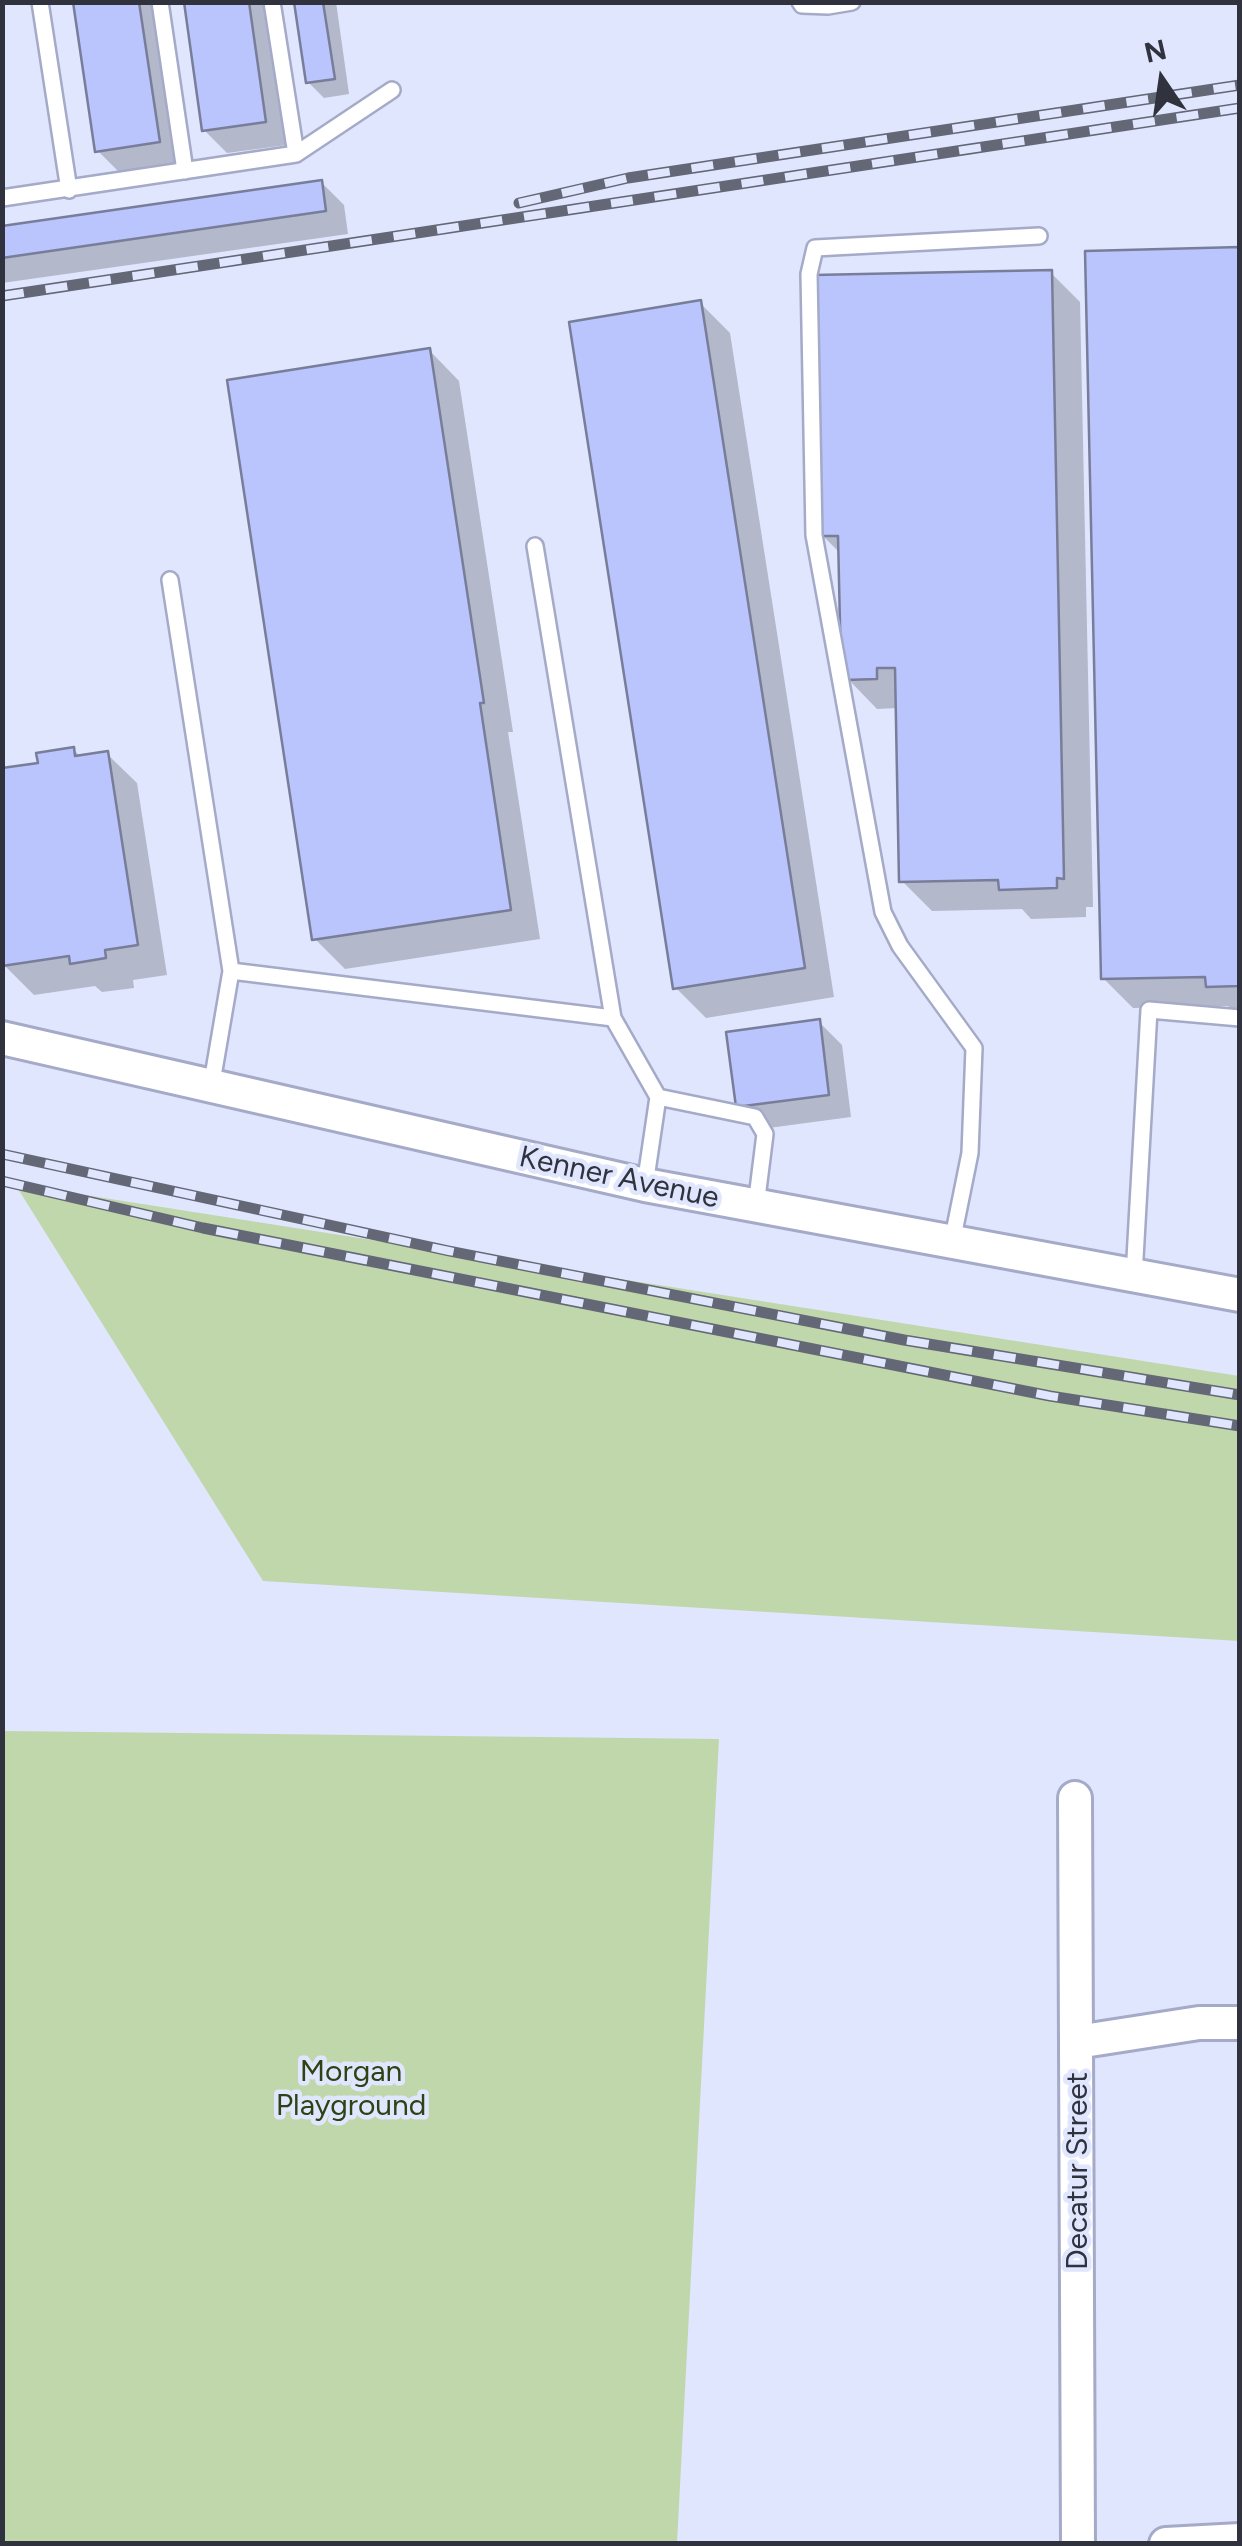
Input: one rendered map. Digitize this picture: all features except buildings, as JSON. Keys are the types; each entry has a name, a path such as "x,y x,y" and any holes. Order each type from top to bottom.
{"street":[{"name":"Kenner Avenue","path":"2,1038 645,1185 1240,1295"},
{"name":"Decatur Street","path":"1075,1798 1078,2544"},
{"path":"1078,2042 1198,2023 1240,2023"},
{"path":"1166,2544 1240,2540"}],"lane":[{"path":"40,2 69,190"},
{"path":"160,2 185,172"},
{"path":"272,2 296,154"},
{"path":"801,4 852,2"},
{"path":"2,198 296,154 392,90"},
{"path":"952,1242 970,1152 974,1048 900,946 883,912 814,535 809,274 815,248 1039,236"},
{"path":"535,546 613,1018 658,1096 645,1185"},
{"path":"170,580 231,971 211,1088"},
{"path":"231,971 613,1018"},
{"path":"1134,1276 1148,1010 1240,1018"},
{"path":"658,1096 755,1117 765,1134 756,1206"}],"green space":[{"path":"15,1184 1239,1376 1239,1641 263,1581"},
{"name":"Morgan Playground","path":"3,1731 719,1739 677,2543 3,2543"}],"railway":[{"path":"519,203 628,178 1240,85"},
{"path":"2,296 1240,108"},
{"path":"2,1154 449,1251 904,1340 1240,1395"},
{"path":"2,1181 203,1228 1050,1396 1240,1426"}]}
